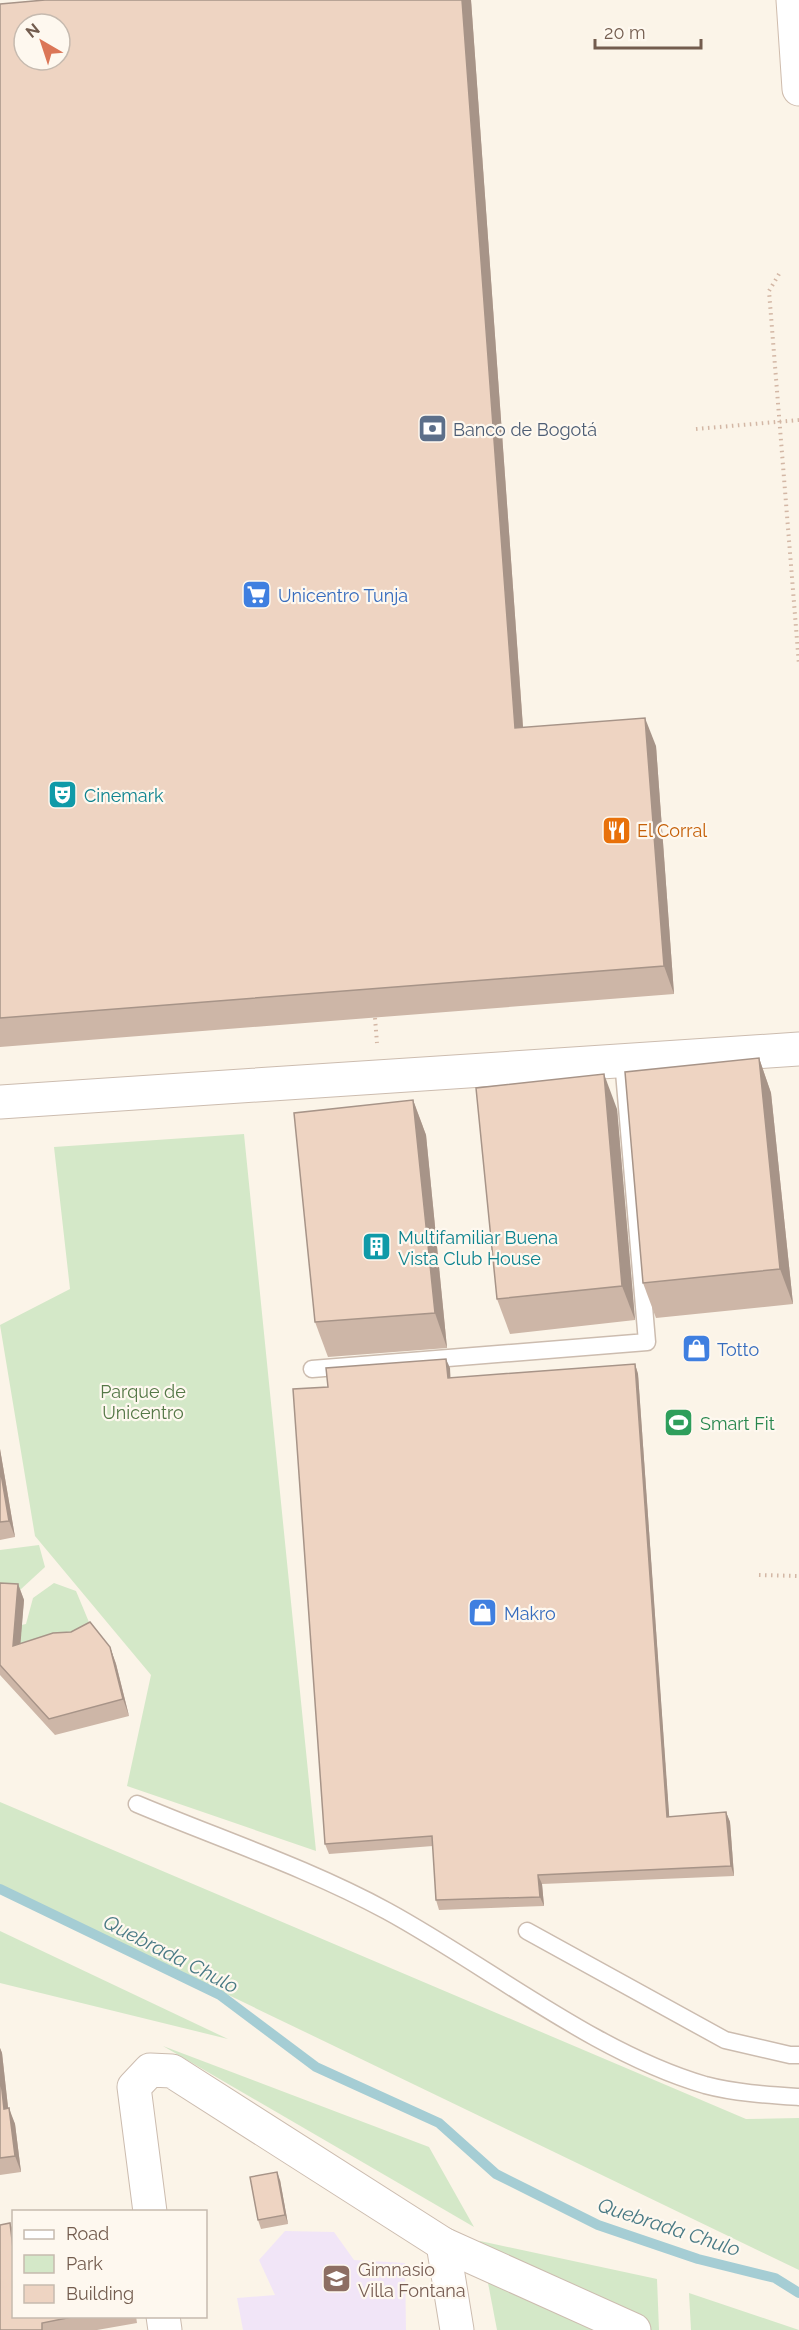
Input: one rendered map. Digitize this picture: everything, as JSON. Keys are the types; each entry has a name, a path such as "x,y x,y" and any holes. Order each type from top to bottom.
{"street":[{"path":"793,0 799,89"},
{"path":"0,1102 799,1049"},
{"path":"150,2210 134,2087 150,2070 172,2071 442,2244 634,2330"},
{"path":"442,2244 457,2330"}],"lane":[{"path":"312,1369 647,1342 623,1060"},
{"path":"137,1804 333,1884 387,1911 598,2037 649,2063 705,2085 799,2097"},
{"path":"528,1931 724,2040 799,2055"}],"path":[{"path":"779,274 769,291 799,665"},
{"path":"696,429 799,420"},
{"path":"759,1575 799,1576"}],"shaded area":[{"name":"Gimnasio Villa Fontana","path":"285,2231 334,2232 354,2260 405,2263 406,2330 243,2330 237,2298 275,2295 259,2260"}],"green space":[{"name":"Parque de Unicentro","path":"244,1134 316,1851 127,1786 151,1675 35,1536 0,1325 70,1289 54,1147"},
{"path":"39,1545 45,1567 20,1590 0,1589 0,1550"},
{"path":"54,1583 76,1591 96,1639 18,1644 12,1627 26,1624 33,1598"},
{"path":"0,1802 746,2119 799,2118 799,2270 0,1885"},
{"path":"0,1931 228,2039 0,1983"},
{"path":"163,2046 429,2147 474,2227"},
{"path":"480,2241 657,2279 659,2330 497,2330"},
{"path":"689,2293 799,2330 691,2330"}],"building":[{"name":"Unicentro Tunja","path":"45,0 462,0 515,728 645,718 664,966 0,1018 0,4"},
{"path":"759,1058 780,1269 643,1283 625,1072"},
{"name":"Multifamiliar Buena Vista Club House","path":"604,1074 622,1286 497,1299 476,1088"},
{"name":"Multifamiliar Buena Vista Club House","path":"413,1100 435,1313 315,1322 294,1113"},
{"name":"Makro","path":"446,1359 448,1378 635,1364 667,1817 726,1812 731,1866 538,1875 540,1897 436,1900 432,1836 325,1844 293,1389 328,1387 326,1368"},
{"path":"0,1468 9,1521 0,1522"},
{"path":"0,1583 18,1584 13,1646 53,1633 71,1632 90,1622 110,1647 123,1699 49,1719 0,1665"},
{"path":"0,2072 4,2109 9,2108 15,2156 0,2158"},
{"path":"277,2172 285,2215 258,2220 250,2177"},
{"path":"10,2223 12,2318 67,2318 42,2323 42,2330 0,2330 0,2225"}],"waterway":[{"name":"Quebrada Chulo","path":"0,1889 220,1995 316,2067 439,2123 496,2174 598,2225 698,2259 775,2278 799,2293"}],"place":[{"name":"Banco de Bogotá","path":"432,429"},
{"name":"Unicentro Tunja","path":"257,595"},
{"name":"Cinemark","path":"63,795"},
{"name":"El Corral","path":"616,830"},
{"name":"Multifamiliar Buena Vista Club House","path":"377,1247"},
{"name":"Totto","path":"696,1349"},
{"name":"Smart Fit","path":"679,1423"},
{"name":"Makro","path":"483,1613"},
{"name":"Gimnasio Villa Fontana","path":"337,2279"}]}
